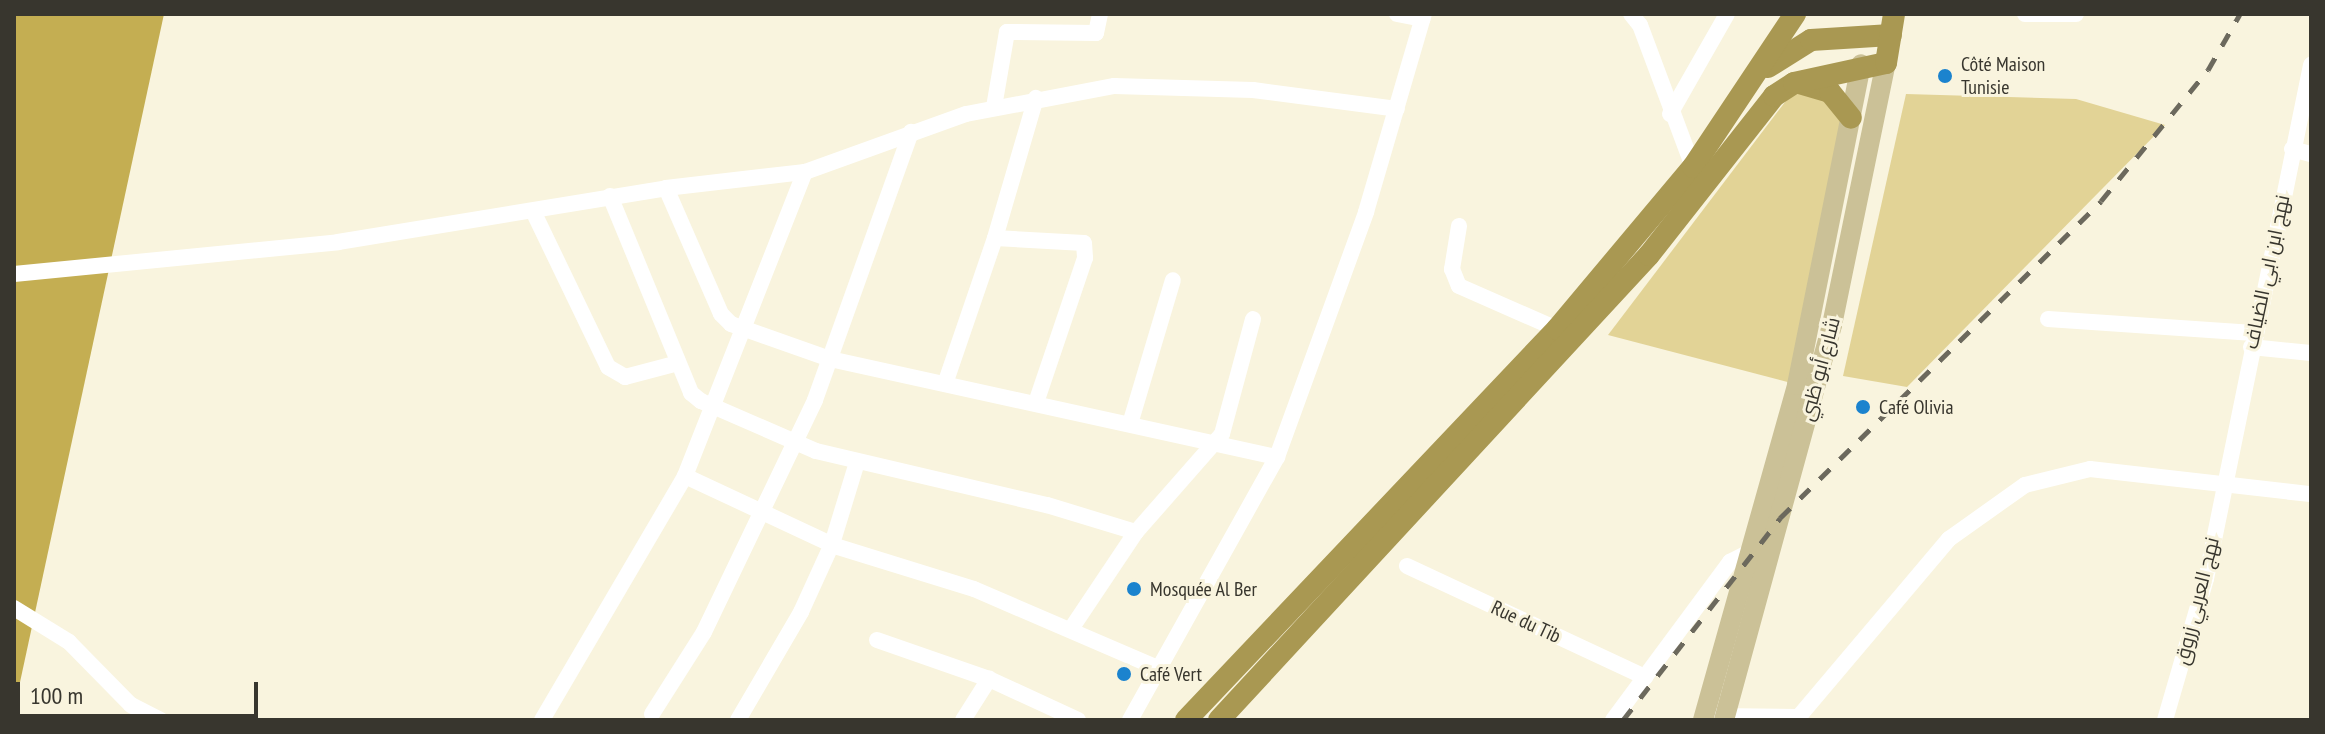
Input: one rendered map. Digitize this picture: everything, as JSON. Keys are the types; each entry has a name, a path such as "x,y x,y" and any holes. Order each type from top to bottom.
{"highway":[{"path":"1186,720 1557,329 1693,167 1755,79 1795,14"},
{"path":"1755,79 1794,47 1811,40 1867,25 1892,24"},
{"name":"شارع أبو ظبي","path":"1886,63 1892,24"},
{"name":"شارع أبو ظبي","path":"1861,64 1867,25"},
{"path":"1219,720 1649,255 1758,114 1794,83 1861,64 1886,63"},
{"path":"1794,83 1830,92 1851,118"}],"main road":[{"name":"شارع أبو ظبي","path":"1714,718 1773,541 1832,325 1886,63"},
{"name":"شارع أبو ظبي","path":"1714,718 1750,551 1797,385 1861,64"}],"street":[{"path":"994,107 1007,32 1096,33 1100,14"},
{"path":"1130,720 1155,667 1277,457 1346,270 1423,17 1397,14"},
{"path":"1631,14 1640,25 1670,114 1693,167"},
{"path":"1670,114 1727,14"},
{"path":"2025,14 2076,14"},
{"name":"نهج ابن ابي الضياف","path":"2224,480 2311,65"},
{"path":"14,274 338,242 610,196 805,172 911,132 994,107 1114,86 1196,88 1397,109"},
{"path":"945,384 995,238 1036,98"},
{"path":"652,714 704,632 764,513 830,359 911,132"},
{"path":"2292,149 2311,154"},
{"path":"542,720 685,476 746,331 805,172"},
{"path":"666,188 721,314 746,331 830,359 1277,457"},
{"path":"610,196 691,393 714,407 795,443 857,462 1047,505 1136,532"},
{"path":"533,211 608,367 625,377 678,363"},
{"path":"1459,226 1452,269 1459,286 1557,329"},
{"path":"995,238 1088,247 1036,403"},
{"path":"1130,424 1173,280"},
{"path":"1071,629 1136,532 1225,428 1253,319"},
{"path":"2048,319 2253,340 2311,353"},
{"path":"738,720 801,612 832,544 857,462"},
{"path":"1714,718 1797,719 1949,539 2025,485 2090,469 2224,480 2311,494"},
{"path":"685,476 832,544 974,589 1155,667"},
{"name":"نهج العربي زروق","path":"2165,720 2191,639 2224,480"},
{"path":"1613,720 1730,562 1773,541"},
{"name":"Rue du Tib","path":"1407,566 1645,677"},
{"path":"14,608 69,642 131,705 161,720"},
{"path":"877,640 989,679 1078,720"},
{"path":"963,720 989,679"}],"shaded area":[{"path":"14,14 164,14 14,710"},
{"path":"1804,77 1849,115 1795,384 1608,335"},
{"path":"1906,94 2076,99 2165,125 1907,387 1843,376"}],"railway":[{"path":"1623,720 1780,518 2101,201 2208,70 2240,14"}],"place":[{"name":"Côté Maison Tunisie","path":"1945,76"},
{"name":"Café Olivia","path":"1863,407"},
{"name":"Mosquée Al Ber","path":"1134,589"},
{"name":"Café Vert","path":"1124,674"}]}
